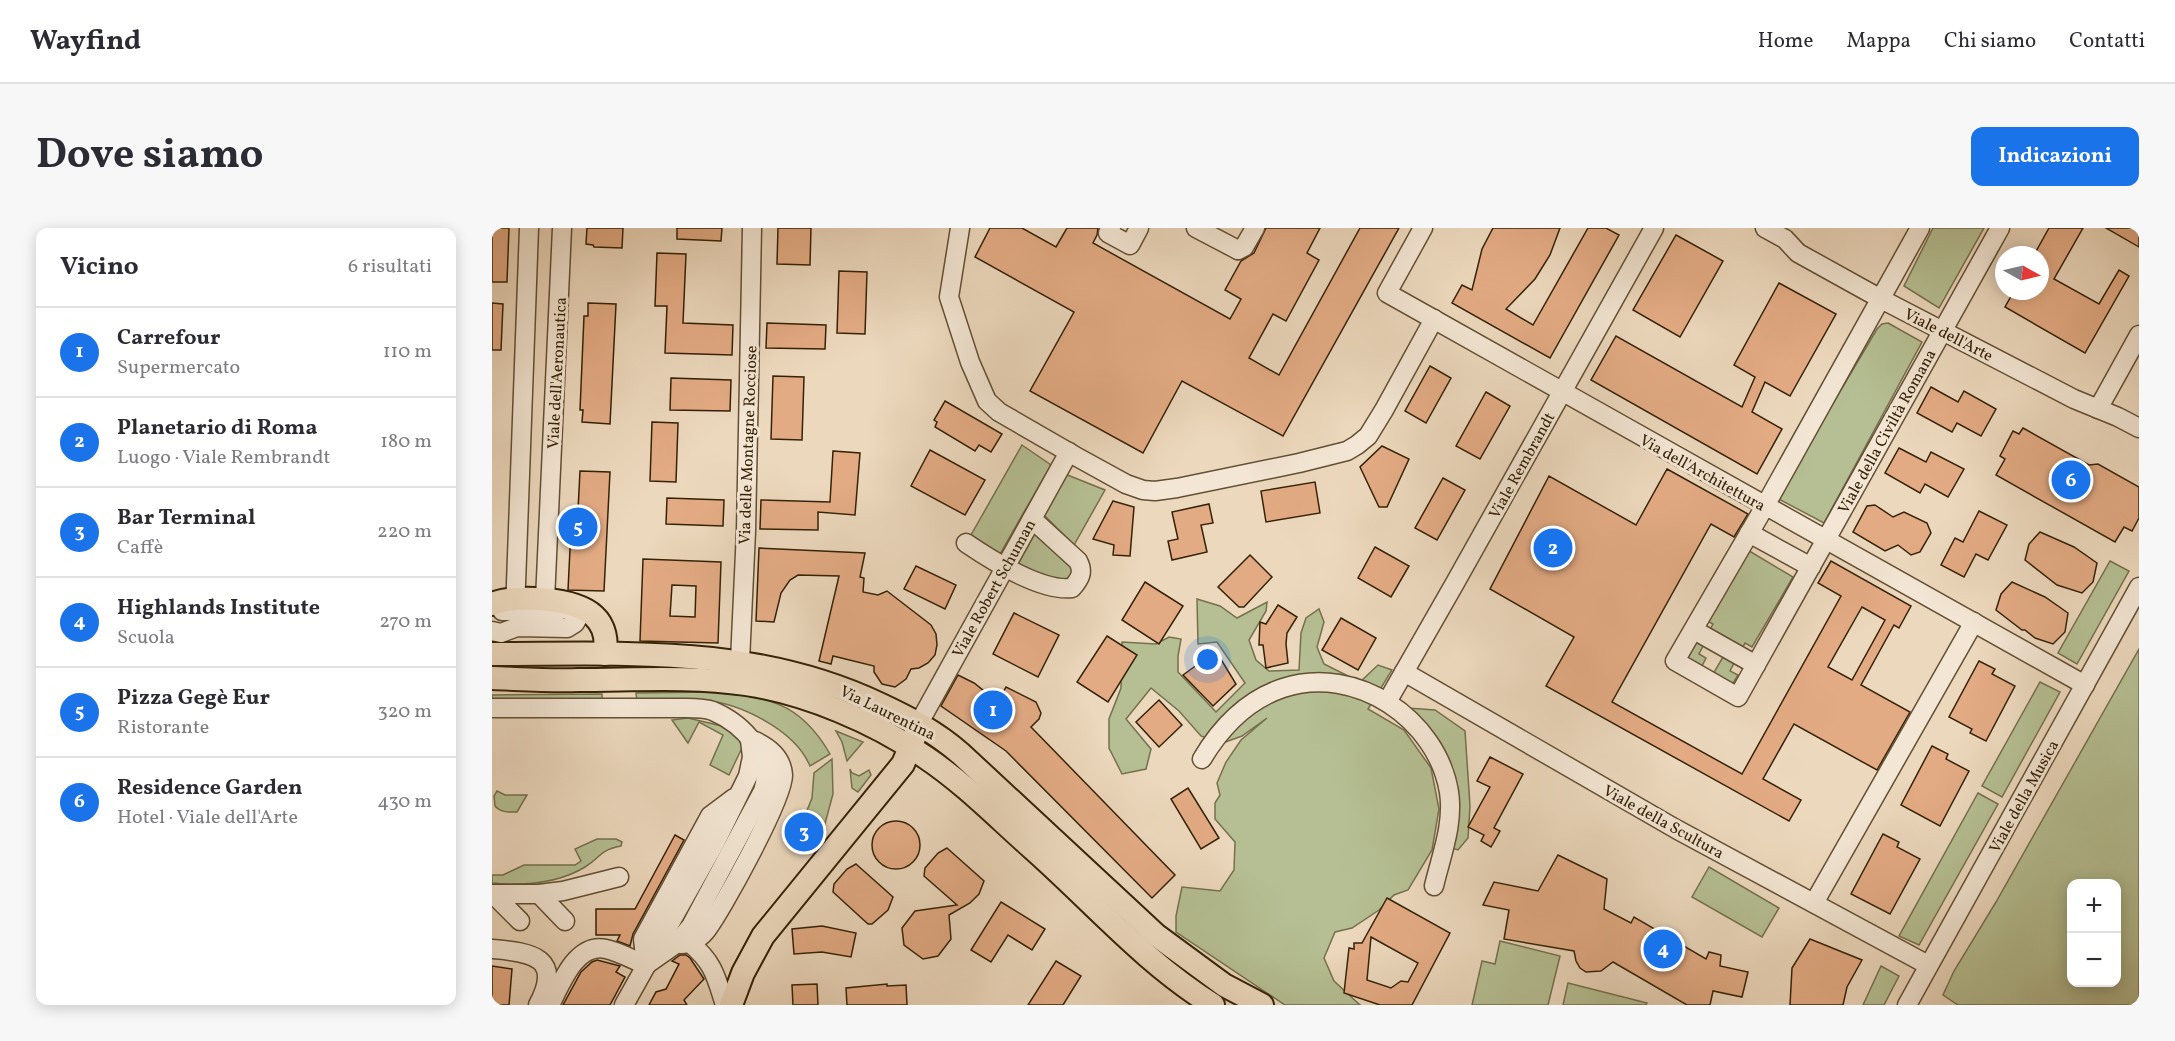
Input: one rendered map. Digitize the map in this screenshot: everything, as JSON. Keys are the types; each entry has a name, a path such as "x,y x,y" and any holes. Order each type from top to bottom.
{"main road":[{"path":"492,604 545,600 577,606 594,616 602,625 606,641 605,654"},
{"name":"Via Laurentina","path":"492,654 605,654 740,661 790,672 839,687 919,723 937,734 961,754 1156,935 1224,985 1262,1005"},
{"name":"Via Laurentina","path":"492,678 703,680 754,686 809,700 837,711 911,748 960,783 1154,962 1176,981 1213,1005"},
{"path":"731,1005 741,976 763,936 903,764 919,723"}],"street":[{"name":"Viale dell'Aeronautica","path":"515,604 529,228"},
{"name":"Viale dell'Aeronautica","path":"545,600 562,228"},
{"name":"Via delle Montagne Rocciose","path":"740,661 746,520 752,228"},
{"path":"960,228 949,297 981,392 987,401 999,412 1126,484 1150,491 1177,488 1299,463 1347,450 1357,445 1368,436 1384,410 1434,319"},
{"path":"1111,228 1108,233 1130,244 1139,228"},
{"path":"1196,228 1235,255 1244,247 1255,228"},
{"name":"Via dell'Architettura","path":"1423,228 1387,293 2085,685"},
{"name":"Viale Rembrandt","path":"1387,702 1654,228"},
{"name":"Viale dell'Arte","path":"1765,228 1785,239 1798,253 1881,299 2074,399 2139,428"},
{"path":"1756,665 1694,630 1920,228"},
{"name":"Viale della Civiltà Romana","path":"1694,630 1675,661 1738,697 2000,228"},
{"path":"2098,409 2136,346"},
{"name":"Viale Robert Schuman","path":"919,723 1069,452"},
{"path":"518,501 549,519"},
{"path":"966,543 1005,566 1056,589 1072,588 1081,575 1081,567 1074,555 1032,519"},
{"path":"1749,533 1811,567"},
{"name":"Viale della Musica","path":"1907,1005 2139,587"},
{"path":"492,613 515,604 557,611 577,606 579,616 575,623 567,628 517,627 501,633 492,631"},
{"path":"1814,903 1974,622"},
{"path":"575,680 597,666 605,654"},
{"name":"Viale della Scultura","path":"1404,672 1676,830 1928,965"},
{"path":"1202,759 1220,732 1239,712 1259,699 1284,688 1304,684 1335,684 1357,689 1387,702 1409,719 1430,743 1441,762 1447,783 1450,804 1449,824 1434,886"},
{"path":"492,708 686,708 712,711 733,723 778,759 783,777 780,792 765,825 705,933 646,965"},
{"path":"624,1005 715,843 748,776 751,763 750,738"},
{"path":"646,965 643,939 710,816 737,795"},
{"path":"520,908 619,877"},
{"path":"683,943 704,954 725,1005"},
{"path":"492,949 526,955 543,963 548,980 538,1005"},
{"path":"550,1005 574,963 589,949 608,949 646,965"}],"green space":[{"path":"1933,228 1984,228 1939,308 1904,286"},
{"path":"1888,323 1922,342 1824,523 1777,498 1877,329 1882,324"},
{"path":"1022,445 1051,465 1000,554 971,535"},
{"path":"1065,474 1105,490 1074,545 1045,516"},
{"path":"1034,533 1072,567 1074,576 1065,584 1019,565 1017,562"},
{"path":"1746,549 1793,577 1752,647 1745,643 1741,651 1709,631 1713,624 1705,620"},
{"path":"2110,561 2129,571 2077,664 2058,653"},
{"path":"1197,599 1220,606 1237,618 1267,602 1266,611 1249,640 1256,660 1269,671 1299,670 1301,633 1306,618 1319,609 1324,622 1317,647 1324,664 1360,682 1378,665 1392,670 1368,709 1404,730 1431,768 1439,809 1432,850 1408,890 1394,895 1379,910 1352,928 1335,932 1324,958 1334,981 1360,1005 1285,1005 1176,932 1176,916 1182,887 1220,891 1234,870 1235,842 1215,819 1215,803 1220,795 1217,783 1226,762 1241,740 1267,718 1242,736 1220,744 1201,736 1179,711 1151,688 1126,719 1151,749 1146,769 1122,774 1109,748 1109,719 1121,688 1122,642 1156,644 1169,637 1181,639 1178,672 1216,712 1245,683 1217,642 1198,644"},
{"path":"1694,640 1703,646 1699,654 1706,658 1701,668 1684,658"},
{"path":"2139,649 2139,1005 1958,1005 1943,995 1954,971 1996,902"},
{"path":"1723,657 1734,663 1730,671 1738,675 1732,685 1713,674"},
{"path":"2040,682 2060,692 2002,797 1982,786"},
{"path":"709,692 748,696 779,705 793,712 806,722 830,754 810,766 803,753 792,741 779,730 749,713 718,702 703,700 637,701 636,693"},
{"path":"602,694 602,702 492,702 492,695"},
{"path":"1407,708 1435,710 1465,731 1470,806 1468,838 1458,850 1442,845 1449,806"},
{"path":"688,718 726,727 740,741 742,748 729,775 710,765 723,735 699,722 688,743 672,720"},
{"path":"836,731 863,742 847,761 842,742"},
{"path":"832,759 833,794 823,831 806,813 812,798 814,773"},
{"path":"850,769 852,773 859,776 869,770 871,775 858,792 852,788"},
{"path":"497,791 505,795 527,795 517,812 505,812 495,806 494,796"},
{"path":"1978,793 1998,804 1919,945 1899,936"},
{"path":"597,839 616,839 622,842 621,846 604,852 585,867 563,877 528,884 492,883 492,875 503,875 524,865 575,865 581,861 575,849"},
{"path":"1709,867 1779,908 1762,937 1692,897"},
{"path":"1500,941 1560,956 1548,1005 1472,1005 1482,961 1495,964"},
{"path":"1881,966 1899,976 1884,1005 1863,1005"},
{"path":"1568,983 1647,1003 1646,1005 1563,1005"}],"building":[{"path":"492,228 509,228 507,282 492,282"},
{"path":"587,228 623,228 622,248 594,247 586,244"},
{"path":"677,228 722,228 721,241 677,239"},
{"path":"778,228 811,228 810,265 777,264"},
{"path":"990,228 1022,228 1056,247 1067,228 1098,228 1093,243 1230,319 1241,299 1225,290 1241,261 1254,253 1266,228 1320,228 1307,253 1319,260 1286,321 1273,314 1249,358 1279,375 1360,228 1399,228 1283,436 1182,381 1143,453 1030,391 1074,312 975,257"},
{"path":"1493,228 1560,228 1550,255 1535,279 1506,309 1533,325 1588,228 1606,228 1619,235 1550,358 1452,303 1462,285 1472,290 1482,249"},
{"path":"2049,228 2083,228 2054,279 2099,304 2119,270 2129,276 2085,353 2005,307 2009,300 2049,300 2049,246 2039,246"},
{"path":"2106,228 2139,228 2139,247"},
{"path":"1676,235 1723,261 1680,337 1633,310"},
{"path":"657,253 686,254 683,323 733,325 732,355 665,353 667,306 655,306"},
{"path":"839,271 867,272 865,334 837,333"},
{"path":"1779,283 1836,314 1790,396 1765,382 1752,412 1782,429 1757,474 1591,380 1616,336 1742,407 1755,377 1734,365"},
{"path":"492,303 503,304 501,350 492,350"},
{"path":"588,303 616,304 610,424 582,422 583,410 580,410 584,316 588,316"},
{"path":"767,323 826,325 825,349 766,348"},
{"path":"1430,366 1451,378 1426,423 1405,411"},
{"path":"773,376 804,377 802,440 771,439"},
{"path":"671,378 731,380 730,411 670,410"},
{"path":"1931,387 1958,402 1964,391 1996,409 1981,436 1957,423 1952,432 1917,413"},
{"path":"1486,392 1510,406 1480,459 1456,446"},
{"path":"945,401 1002,434 991,452 979,445 975,451 935,427 937,422 934,420"},
{"path":"652,422 678,423 676,482 650,481"},
{"path":"2023,428 2089,465 2098,464 2139,487 2139,518 2132,531 2124,527 2115,542 1996,475 2005,459 2000,456 2013,431 2019,434"},
{"path":"1382,446 1409,459 1387,507 1379,507 1360,467"},
{"path":"1899,448 1926,462 1931,452 1964,469 1948,497 1925,484 1920,493 1885,473"},
{"path":"930,450 985,480 965,515 911,486"},
{"path":"833,451 860,453 855,515 818,512 818,530 760,529 761,500 830,502"},
{"path":"1667,469 1748,514 1734,537 1711,524 1612,702 1742,774 1841,596 1818,583 1831,561 1911,606 1899,628 1894,625 1861,685 1910,712 1877,770 1794,724 1763,779 1801,800 1789,821 1546,686 1574,637 1490,589 1549,476 1636,525","holes":["1862,607 1885,620 1852,680 1828,667"]},
{"path":"580,471 610,472 604,591 568,590 571,529 577,530"},
{"path":"1443,478 1465,490 1437,540 1415,528"},
{"path":"1315,482 1320,513 1266,522 1261,491"},
{"path":"667,498 724,500 723,526 666,524"},
{"path":"1113,501 1134,507 1130,556 1113,555 1114,545 1093,539"},
{"path":"1209,504 1213,523 1201,525 1207,552 1172,560 1168,541 1178,539 1172,512"},
{"path":"1875,505 1893,517 1904,512 1927,523 1931,533 1920,552 1911,555 1898,545 1885,551 1853,532 1867,506"},
{"path":"1979,511 2007,525 1988,560 1976,554 1964,577 1941,565 1955,538 1963,542"},
{"path":"2040,532 2074,547 2097,563 2093,582 2082,593 2057,585 2025,560 2029,544"},
{"path":"1375,547 1409,566 1391,597 1358,578"},
{"path":"759,548 865,553 860,577 864,578 863,592 878,595 887,591 931,625 936,634 935,655 928,663 911,669 906,679 895,687 882,684 874,672 874,666 833,656 831,664 819,661 839,576 798,575 790,580 781,593 774,622 756,621"},
{"path":"1250,555 1272,577 1244,607 1239,607 1218,587"},
{"path":"643,559 721,562 718,643 640,641","holes":["672,585 696,586 695,617 670,616"]},
{"path":"916,566 956,585 945,609 904,589"},
{"path":"1145,582 1183,606 1159,644 1122,620"},
{"path":"2012,582 2045,597 2068,613 2065,632 2053,644 2035,638 1996,610 2001,594"},
{"path":"1278,605 1297,617 1287,633 1288,663 1266,668 1263,645 1259,645 1260,622 1266,624"},
{"path":"1014,613 1059,635 1038,677 993,654"},
{"path":"1341,618 1376,638 1358,670 1322,650"},
{"path":"1107,636 1137,655 1108,702 1077,682"},
{"path":"1216,651 1236,684 1213,706 1183,675"},
{"path":"1979,661 1995,669 1992,674 2015,686 1986,741 1970,733 1972,729 1949,717"},
{"path":"958,675 974,683 998,702 1006,687 1036,702 1041,713 1039,719 1031,727 1175,875 1152,898 1006,751 941,706"},
{"path":"1159,700 1182,725 1159,747 1136,722"},
{"path":"1932,746 1948,754 1946,759 1969,771 1940,826 1901,805"},
{"path":"1490,757 1523,774 1494,828 1500,831 1491,847 1481,841 1484,835 1468,827 1490,787 1477,781"},
{"path":"1188,788 1219,838 1201,849 1171,799"},
{"path":"896,821 913,828 920,845 913,862 896,869 879,862 872,845 879,828"},
{"path":"802,824 813,830 806,841 796,835"},
{"path":"1883,834 1899,842 1897,847 1920,859 1890,914 1851,894"},
{"path":"675,835 684,840 633,934 630,946 617,941 620,935 596,935 596,909 635,909"},
{"path":"947,848 984,881 979,894 970,903 949,915 951,939 938,956 923,959 904,945 902,928 915,911 957,905 924,876 925,868 938,853"},
{"path":"1558,855 1607,879 1604,909 1631,923 1634,917 1706,959 1709,952 1721,955 1720,966 1748,972 1742,997 1713,991 1710,1005 1687,1005 1613,962 1601,971 1586,972 1576,961 1574,951 1504,939 1509,910 1483,905 1494,882 1538,891"},
{"path":"856,864 893,897 888,910 872,924 868,924 833,892 834,884 847,869"},
{"path":"1387,898 1450,933 1412,1005 1380,1005 1344,993 1349,948 1354,949 1354,943 1362,943","holes":["1371,937 1418,963 1408,982 1401,981 1391,988 1367,980"]},
{"path":"1001,902 1045,929 1032,950 1008,935 991,962 971,950"},
{"path":"822,926 856,933 851,957 822,952 794,954 792,929"},
{"path":"1810,939 1862,960 1847,987 1843,1005 1790,1005 1792,968"},
{"path":"680,955 690,958 704,979 684,1000 687,1005 649,1005 656,992 666,989 679,964 672,961"},
{"path":"597,960 620,966 616,972 625,977 610,1005 563,1005 581,972"},
{"path":"1056,961 1081,976 1063,1005 1028,1005"},
{"path":"492,966 512,969 509,1005 492,1005"},
{"path":"817,984 818,1005 793,1005 792,985"},
{"path":"887,984 887,986 906,985 907,1005 847,1005 846,988"}],"place":[{"name":"Residence Garden","path":"2071,480"},
{"name":"Pizza Gegè Eur","path":"578,527"},
{"name":"Planetario di Roma","path":"1553,548"},
{"name":"Carrefour","path":"993,710"},
{"name":"Bar Terminal","path":"804,832"},
{"name":"Highlands Institute","path":"1663,949"}]}
